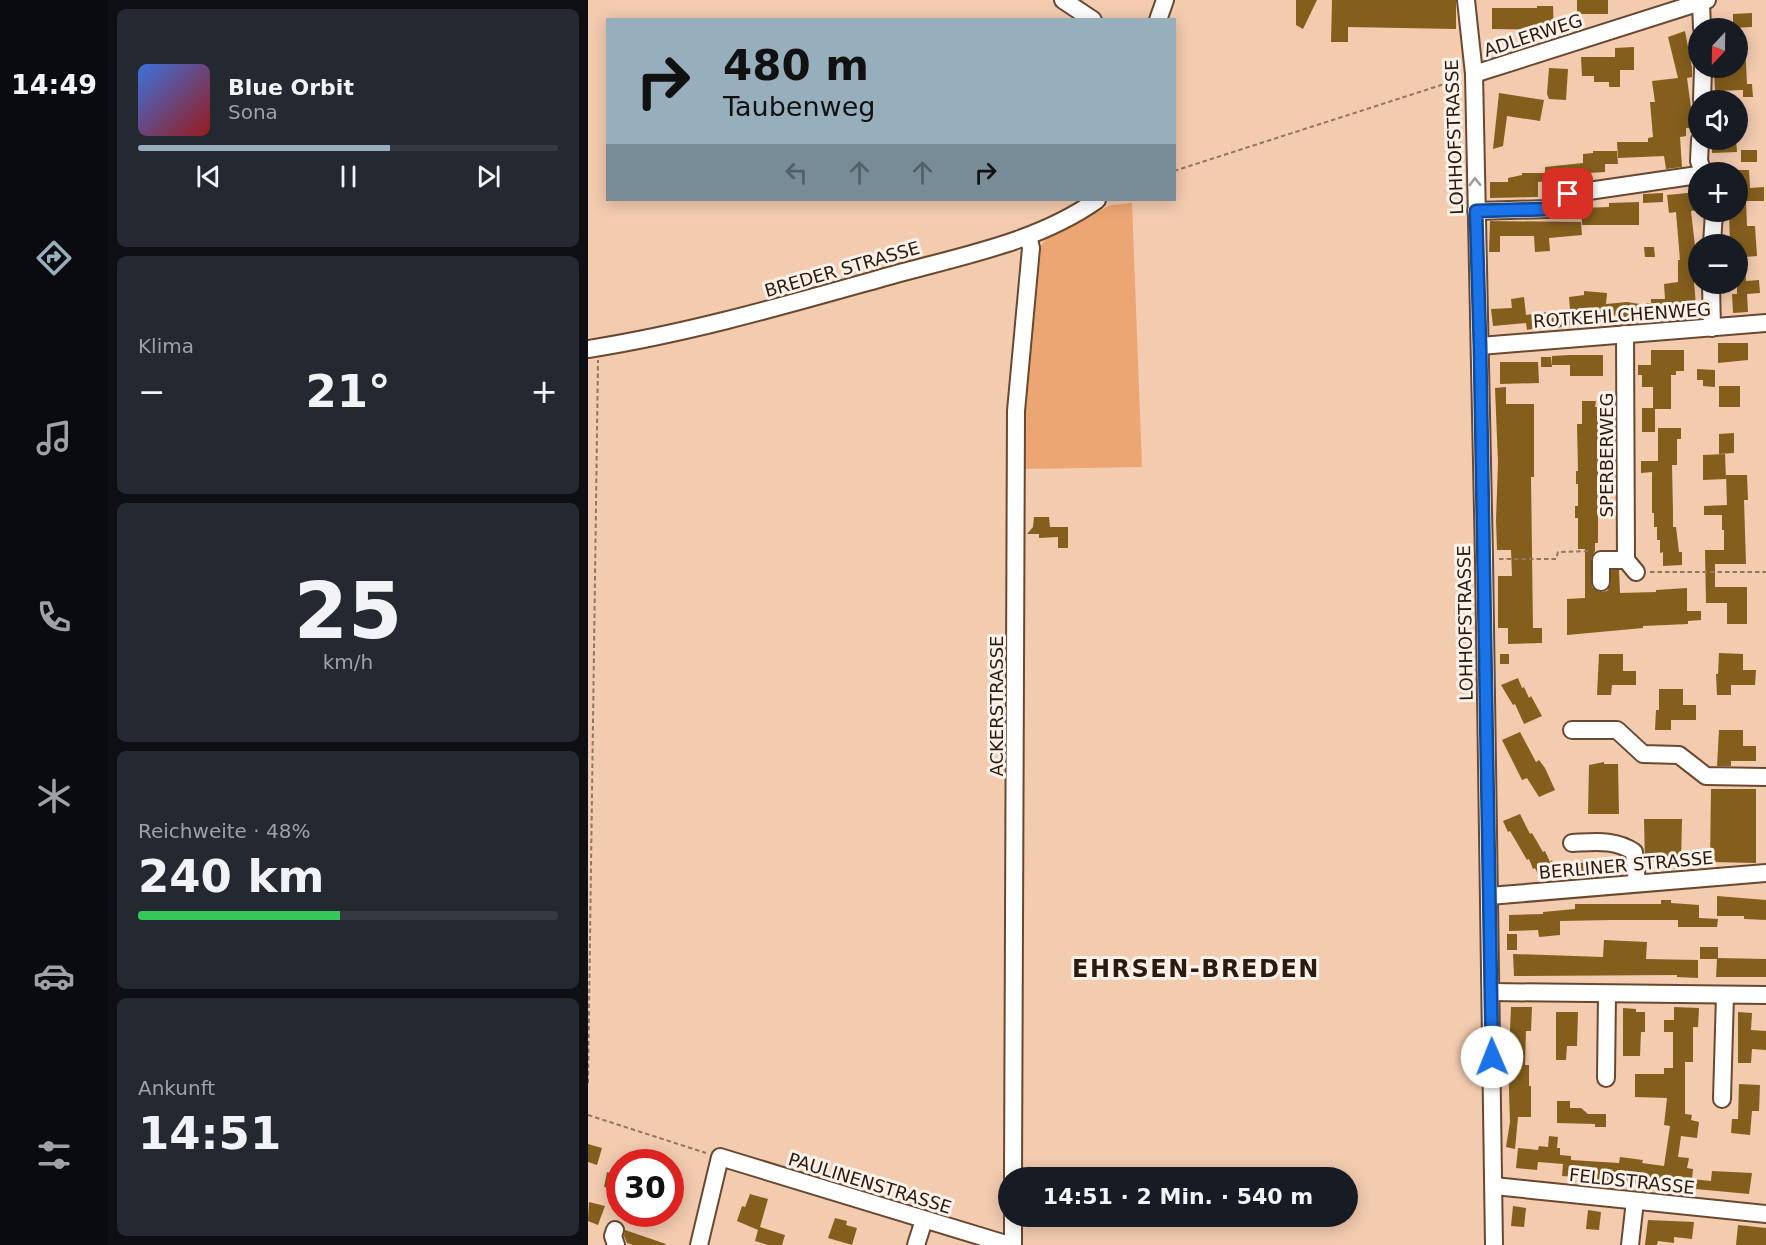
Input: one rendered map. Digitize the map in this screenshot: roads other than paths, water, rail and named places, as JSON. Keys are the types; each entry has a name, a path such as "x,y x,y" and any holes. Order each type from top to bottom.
{"street":[{"path":"1064,0 1090,18"},
{"path":"1159,18 1166,0"},
{"name":"LOHHOFSTRASSE","path":"1466,0 1474,74 1494,1245"},
{"path":"1703,18 1704,1"},
{"name":"ADLERWEG","path":"1474,74 1704,1"},
{"path":"1476,211 1548,209 1558,204 1568,194 1688,176"},
{"name":"BREDER STRASSE","path":"593,348 690,330 1028,237 1059,223 1095,201"},
{"name":"ACKERSTRASSE","path":"1013,1167 1016,411 1031,248 1028,237"},
{"path":"1711,294 1712,328"},
{"name":"ROTKEHLCHENWEG","path":"1480,346 1766,323"},
{"name":"SPERBERWEG","path":"1601,582 1601,560 1631,566 1625,334"},
{"path":"1572,730 1617,730 1643,754 1678,755 1706,776 1766,777"},
{"path":"1572,843 1611,842 1624,845 1634,852 1637,883"},
{"name":"BERLINER STRASSE","path":"1488,896 1766,873"},
{"path":"1491,992 1766,995"},
{"path":"1606,994 1606,1078"},
{"path":"1722,1099 1725,995"},
{"name":"PAULINENSTRASSE","path":"699,1245 720,1157 1011,1245"},
{"name":"FELDSTRASSE","path":"1494,1186 1766,1214"},
{"path":"1630,1245 1635,1201"},
{"path":"916,1245 924,1220"},
{"path":"1011,1245 1012,1227"}],"district":[{"name":"EHRSEN-BREDEN","path":"1196,969"}]}
